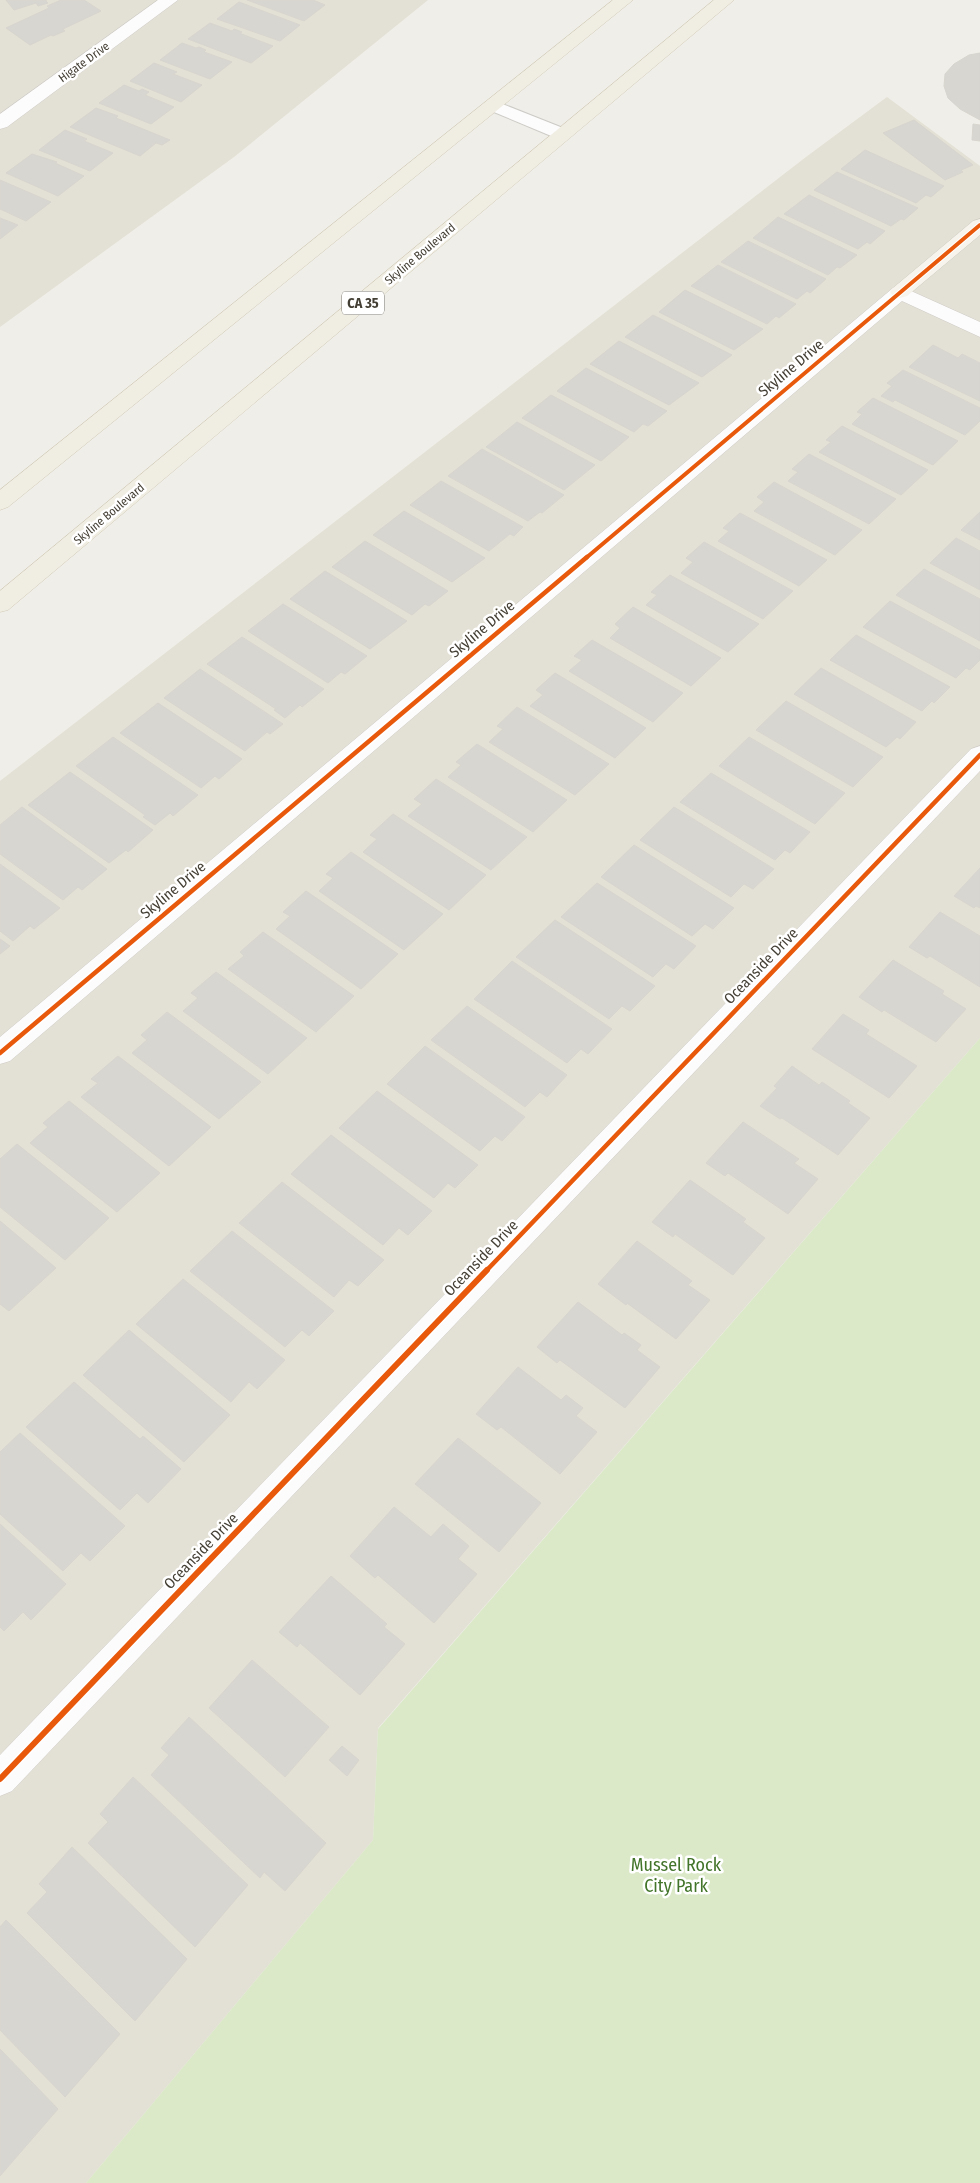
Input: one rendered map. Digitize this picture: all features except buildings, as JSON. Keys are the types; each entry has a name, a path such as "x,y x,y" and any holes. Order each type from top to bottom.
{"main road":[{"path":"0,502 624,0"},
{"name":"Skyline Boulevard","path":"0,604 725,0"}],"street":[{"name":"Higate Drive","path":"0,123 158,3"},
{"name":"Skyline Drive","path":"0,1052 980,225"},
{"path":"900,292 980,330"},
{"name":"Oceanside Drive","path":"0,1779 980,755"}],"lane":[{"path":"494,106 562,134"}],"shaded area":[{"path":"0,0 428,0 234,157 0,327"},
{"path":"887,97 980,166 980,1038 378,1728 373,1840 86,2183 0,2183 0,781 806,157"}],"green space":[{"name":"Mussel Rock City Park","path":"980,1038 980,2183 86,2183 373,1840 378,1729"}],"cycle path":[{"path":"0,1053 980,225"},
{"path":"0,1779 980,755"}]}
